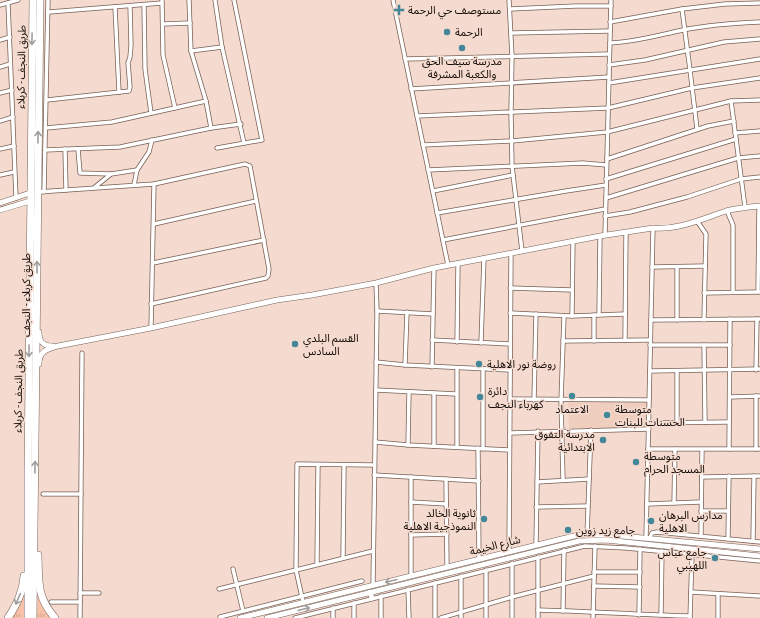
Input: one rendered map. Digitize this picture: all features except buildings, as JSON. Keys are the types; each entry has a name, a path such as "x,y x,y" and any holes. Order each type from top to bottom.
{"highway":[{"name":"طريق النجف - کربلاء","path":"31,590 36,194 33,0"},
{"name":"طريق کربلاء - النجف","path":"31,506 36,411 36,194 40,0"},
{"path":"8,618 18,602 23,587 25,536 31,506"},
{"path":"31,506 40,590 44,603 55,618"},
{"path":"28,618 31,590"},
{"path":"31,590 33,618"}],"street":[{"path":"0,5 18,0"},
{"path":"0,210 22,203 36,194 45,150 49,12 48,0"},
{"path":"137,0 137,5"},
{"path":"189,0 191,51 206,101 211,128"},
{"path":"215,0 222,47 241,124 244,143"},
{"path":"216,148 262,140 234,0"},
{"path":"392,0 448,265"},
{"path":"509,0 512,34 512,166 522,251"},
{"path":"594,341 606,198 611,0"},
{"path":"49,12 144,5 162,2 163,54 175,108"},
{"path":"8,3 16,198"},
{"path":"610,22 682,9 725,4 760,3"},
{"path":"144,5 145,69 151,113"},
{"path":"47,100 129,91 128,63 131,45 130,6"},
{"path":"510,10 576,6 611,6"},
{"path":"115,7 119,92"},
{"path":"682,9 697,129"},
{"path":"610,43 624,42 685,29 723,24 760,22"},
{"path":"163,24 190,23"},
{"path":"512,34 610,31"},
{"path":"0,40 10,37"},
{"path":"609,66 645,60 724,42 760,39"},
{"path":"191,51 222,47"},
{"path":"405,59 609,54"},
{"path":"609,84 760,59"},
{"path":"0,67 10,64"},
{"path":"411,89 609,77"},
{"path":"417,116 608,108 692,88 760,78"},
{"path":"0,93 12,90"},
{"path":"423,145 512,141 607,132 731,101 760,100"},
{"path":"46,128 112,122 206,101"},
{"path":"731,101 745,207"},
{"path":"0,121 13,117"},
{"path":"607,159 697,129 734,121"},
{"path":"45,150 120,147 211,128 241,124"},
{"path":"735,133 760,131"},
{"path":"606,179 736,139"},
{"path":"134,185 137,170 149,152 152,140"},
{"path":"0,149 14,146"},
{"path":"65,149 66,190"},
{"path":"78,149 80,174 111,174 137,170"},
{"path":"606,198 738,158 760,156"},
{"path":"428,170 583,163 606,165"},
{"path":"0,203 23,196 66,190 154,184 248,165 250,166 269,273 266,278 151,304"},
{"path":"0,176 14,172"},
{"path":"94,188 111,174"},
{"path":"433,191 513,175"},
{"path":"605,216 630,212 688,197 741,179 760,177"},
{"path":"151,328 154,184"},
{"path":"437,213 606,186"},
{"path":"22,203 23,196"},
{"path":"154,224 256,201"},
{"path":"36,411 40,356 46,350 58,346 151,328 277,300 376,284 434,268 602,235 688,224 727,211 745,207 760,206 759,292 704,293"},
{"path":"443,240 605,209"},
{"path":"727,211 733,225 733,292"},
{"path":"697,221 706,234 704,320"},
{"path":"648,538 647,504 653,228"},
{"path":"625,340 626,232"},
{"path":"153,263 264,240"},
{"path":"572,316 573,241"},
{"path":"509,552 511,253"},
{"path":"481,343 484,258"},
{"path":"457,342 458,263"},
{"path":"652,267 705,266"},
{"path":"677,267 677,320"},
{"path":"432,366 434,268"},
{"path":"373,586 377,310 376,284"},
{"path":"510,288 572,290"},
{"path":"37,289 40,340 44,345 58,346"},
{"path":"377,310 433,314"},
{"path":"405,365 407,312"},
{"path":"510,313 564,316 625,314"},
{"path":"534,400 536,314"},
{"path":"563,480 561,400 564,316"},
{"path":"729,449 730,319"},
{"path":"650,371 758,369 758,319 651,320"},
{"path":"432,340 510,344"},
{"path":"563,341 625,340 704,346 730,345"},
{"path":"704,346 705,422"},
{"path":"80,618 82,352"},
{"path":"376,362 405,365 510,370"},
{"path":"457,368 457,447"},
{"path":"483,369 483,449"},
{"path":"677,371 677,422"},
{"path":"376,390 456,394"},
{"path":"408,445 409,392"},
{"path":"434,393 434,446"},
{"path":"648,449 758,449 758,396 730,397"},
{"path":"510,399 649,400"},
{"path":"649,423 729,422"},
{"path":"510,433 649,429"},
{"path":"587,534 591,430"},
{"path":"536,545 538,432"},
{"path":"375,442 509,450"},
{"path":"478,448 479,559"},
{"path":"674,503 675,449"},
{"path":"701,536 702,450"},
{"path":"302,599 296,570 297,464 374,465"},
{"path":"317,564 318,465"},
{"path":"343,558 344,465"},
{"path":"374,476 478,481"},
{"path":"722,546 725,539 728,511 729,476"},
{"path":"753,541 754,476"},
{"path":"702,477 760,476"},
{"path":"408,583 417,577 413,576 411,477"},
{"path":"446,479 447,567"},
{"path":"537,482 589,479"},
{"path":"43,494 81,494"},
{"path":"411,502 446,504"},
{"path":"647,504 701,502"},
{"path":"536,508 588,506"},
{"path":"701,511 728,511"},
{"path":"648,538 655,532 760,542"},
{"path":"411,534 447,534"},
{"name":"شارع الخيمة","path":"240,618 302,599 373,586 536,545 587,534 605,534 760,549"},
{"name":"شارع الخيمة","path":"266,618 567,543 591,540 626,545 685,548 760,556"},
{"path":"656,546 661,543 660,540"},
{"path":"684,542 681,544 685,548"},
{"path":"295,618 585,546 626,545 640,549 760,561"},
{"path":"593,618 595,546"},
{"path":"639,615 640,549"},
{"path":"563,610 564,550"},
{"path":"219,588 373,551"},
{"path":"661,615 662,551"},
{"path":"538,610 593,611 623,616 661,615 690,617 692,554"},
{"path":"538,557 538,618"},
{"path":"512,563 512,618"},
{"path":"233,569 243,611"},
{"path":"432,577 429,576 430,574 440,569"},
{"path":"486,570 486,618"},
{"path":"441,618 594,574 640,572"},
{"path":"460,576 461,618"},
{"path":"220,617 302,599 362,582"},
{"path":"435,618 436,583"},
{"path":"594,586 640,587"},
{"path":"408,589 409,618"},
{"path":"370,592 372,598"},
{"path":"691,592 760,596"},
{"path":"80,594 100,593"},
{"path":"718,594 718,618"},
{"path":"381,596 381,618"},
{"path":"51,602 80,602"},
{"path":"354,603 354,618"},
{"path":"333,608 333,618"},
{"path":"313,613 313,618"}],"shaded area":[{"name":"متوسطة الحسنات للبنات","path":"568,402 647,402 645,428 569,428"}],"green space":[{"path":"25,590 25,618 11,618"},
{"path":"38,590 53,618 37,618"}],"place":[{"name":"مستوصف حي الرحمة","path":"399,10"},
{"name":"الرحمة","path":"447,32"},
{"name":"مدرسة سيف الحق والكعبة المشرفة","path":"462,48"},
{"name":"القسم البلدي السادس","path":"295,344"},
{"name":"روضة نور الاهلية","path":"479,364"},
{"name":"الاعتماد","path":"572,396"},
{"name":"دائرة كهرباء النجف","path":"480,397"},
{"name":"متوسطة الحسنات للبنات","path":"607,415"},
{"name":"مدرسة التفوق الابتدائية","path":"603,440"},
{"name":"متوسطة المسجد الحرام","path":"636,462"},
{"name":"ثانوية الخالد النموذجية الاهلية","path":"484,519"},
{"name":"مدارس البرهان الاهلية","path":"651,521"},
{"name":"جامع زيد زوين","path":"568,530"},
{"name":"جامع عباس اللهيبي","path":"715,558"}]}
